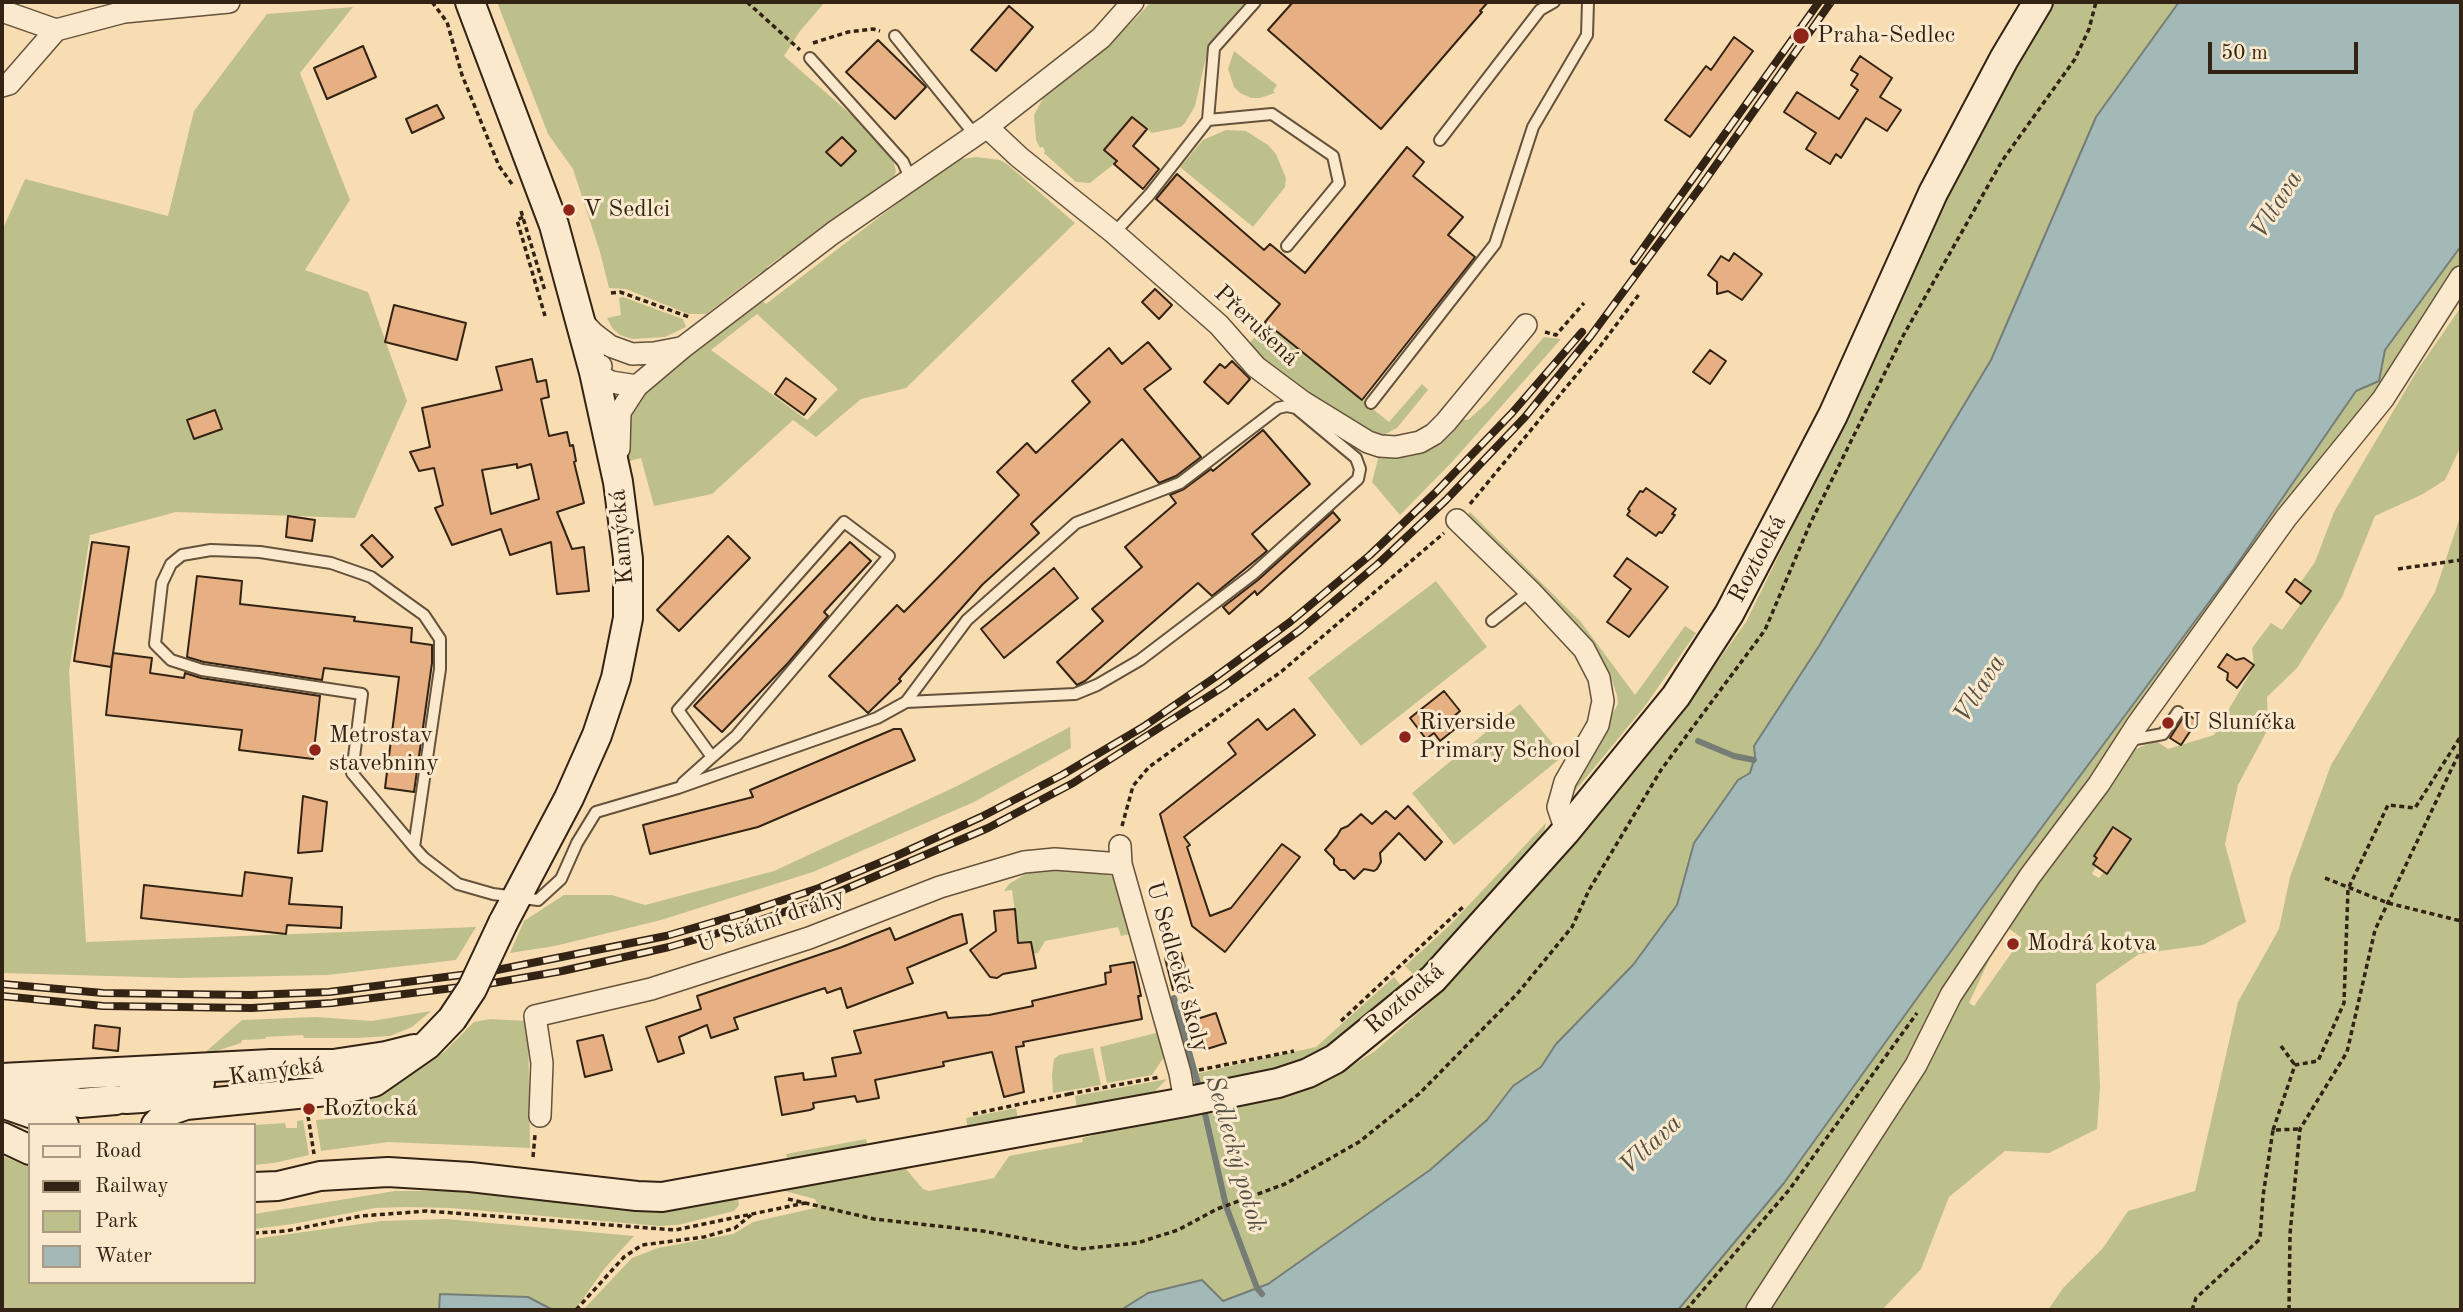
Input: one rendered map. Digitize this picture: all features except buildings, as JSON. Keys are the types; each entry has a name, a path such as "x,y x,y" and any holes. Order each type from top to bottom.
{"main road":[{"name":"Kamýcká","path":"156,1123 169,1111 186,1105 338,1090 374,1083 427,1045 452,1019 472,989 503,923 569,798 597,735 617,678 628,618 628,559 618,482 594,372 554,225 470,2"},
{"name":"Roztocká","path":"262,1189 320,1177 388,1172 470,1177 662,1197 1278,1083 1308,1073 1335,1059 1433,979 1566,831 1676,696 1729,614 1833,415 1933,193 2004,59 2038,2"},
{"name":"Kamýcká","path":"121,1099 142,1098 173,1087 386,1056 427,1045"},
{"path":"2,1078 271,1064 337,1064"},
{"path":"2,1085 80,1103 121,1099"},
{"name":"Kamýcká","path":"121,1099 136,1102 153,1123"},
{"path":"94,1123 98,1111 121,1099"},
{"path":"2,1103 58,1123"},
{"path":"2,1137 28,1149"}],"street":[{"path":"2,86 9,84 56,30 124,12 229,2"},
{"path":"618,482 620,412 637,386 682,348 833,233 981,131 1101,38 1133,2"},
{"path":"2,11 56,30"},
{"name":"Přerušená","path":"981,131 1019,157 1114,233 1219,325 1256,367 1324,416 1356,436 1380,446 1396,447 1420,442 1434,434 1526,325"},
{"path":"1757,1310 1916,1065 1951,995 2030,876 2099,784 2286,518 2383,399 2461,277"},
{"path":"580,318 610,346 632,354"},
{"path":"637,386 611,382 594,372 608,359 682,348"},
{"path":"1457,520 1530,591 1584,649 1599,678 1603,701 1598,724 1565,782 1558,807 1566,831"},
{"name":"U Sedlecké školy","path":"1121,855 1180,1073 1185,1102"},
{"name":"U Státní dráhy","path":"537,1126 542,1063 535,1016 651,989 809,938 940,887 1024,862 1121,855"}],"lane":[{"path":"1114,233 1150,194 1208,120 1214,48 1255,2"},
{"path":"1440,140 1540,10 1554,2"},
{"path":"1371,403 1495,244 1533,127 1587,35 1588,2"},
{"path":"895,36 981,131"},
{"path":"810,58 904,162 911,180"},
{"path":"1208,120 1272,114 1333,156 1339,183 1287,246"},
{"path":"414,847 440,669 440,639 424,615 370,577 331,563 260,552 211,550 182,555 171,564 162,583 155,644 171,660 202,670 362,694 352,773 414,847 458,884 493,894 538,900 561,879 577,843 596,812 678,788 877,718 906,702 967,620 1076,523 1180,483 1278,408 1296,408 1356,458 1360,469 1358,479 1253,574 1140,660 1097,685 1075,694 906,702"},
{"path":"678,788 736,736 889,556 844,522 678,710 712,757"},
{"path":"1492,621 1530,591"},
{"path":"2128,740 2163,734 2178,712"}],"path":[{"path":"432,2 447,22 462,75 499,166 514,189"},
{"path":"747,2 810,58"},
{"path":"798,48 848,32 873,29 895,36"},
{"path":"519,202 549,303"},
{"path":"523,217 517,220 545,316"},
{"path":"611,293 621,292 698,321"},
{"path":"1121,855 1123,817 1133,786 1149,767 1282,671 1457,520 1601,345 1640,293"},
{"path":"1526,325 1556,335 1584,303"},
{"path":"2398,569 2461,560"},
{"path":"2295,1065 2318,1061 2344,1003 2348,888 2388,805 2415,808 2461,736"},
{"path":"2289,1310 2290,1234 2300,1129 2347,1052 2375,930 2461,749"},
{"path":"2325,878 2388,903 2461,921"},
{"path":"1332,1029 1469,900"},
{"path":"1686,1310 1789,1190 1920,1009"},
{"path":"2281,1046 2295,1065"},
{"path":"1069,1094 1299,1050"},
{"path":"2192,1310 2196,1298 2260,1239 2263,1196 2273,1130 2295,1065"},
{"path":"308,1116 315,1159"},
{"path":"533,1157 537,1126"},
{"path":"2273,1130 2300,1129"},
{"path":"256,1233 286,1231 362,1216 427,1211 675,1230 807,1202 874,1219 983,1231 1080,1249 1137,1243 1178,1230 1217,1209 1233,1204"},
{"path":"576,1310 624,1257 642,1245 705,1237 735,1228 753,1213"}],"green space":[{"path":"497,2 825,2 800,31 784,56 855,118 893,160 896,171 894,178 786,260 782,256 767,267 770,272 765,276 761,272 706,314 688,314 626,289 609,288 573,169 548,134"},
{"path":"1151,2 1245,2 1207,53 1195,106 1185,123 1181,127 1152,133 1132,117 1104,149 1117,161 1090,183 1076,182 1044,153 1043,147 1040,148 1036,140 1034,115 1047,91 1089,59"},
{"path":"2055,2 2179,2 2096,117 1991,360 1819,646 1754,746 1755,756 1750,773 1738,780 1694,843 1677,905 1633,965 1556,1044 1541,1067 1513,1086 1487,1120 1430,1170 1268,1284 1223,1301 1148,1293 1121,1310 583,1310 632,1258 658,1248 733,1234 753,1222 819,1207 815,1199 781,1190 906,1169 923,1189 929,1191 994,1178 1009,1156 1083,1142 1082,1138 1127,1127 1283,1097 1324,1083 1375,1051 1433,1000 1640,765 1746,622 1859,392 1936,219 2024,53"},
{"path":"353,7 300,73 350,200 305,270 368,292 407,401 355,518 176,512 90,535 69,671 86,942 476,927 456,960 328,975 179,978 2,973 2,231 25,179 168,216 194,111 267,14","holes":["215,410 221,430 194,439 187,420"]},
{"path":"1234,51 1277,85 1273,91 1275,93 1251,98 1234,87 1228,69"},
{"path":"1226,130 1246,131 1268,145 1276,154 1286,178 1285,187 1253,227 1180,167 1203,140"},
{"path":"976,157 1000,160 1075,223 906,388 861,399 816,437 793,420 712,494 654,506 641,458 629,461 626,445 627,423 637,400 665,375 763,301 766,304 942,169 962,159","holes":["757,314 838,389 807,420 711,350"]},
{"path":"2461,246 2461,261 2382,390 1909,1066 1787,1258 1745,1310 1678,1310 1784,1183 1990,897 2233,570 2356,391 2379,381 2384,350"},
{"path":"623,297 683,319 686,327 665,337 632,339 620,335 607,318 621,315 619,298"},
{"path":"2461,307 2461,446 2445,480 2423,494 2375,516 2342,597 2297,668 2267,697 2268,729 2238,785 2225,844 2246,922 2203,945 2139,954 2096,984 2100,1087 2097,1129 2049,1153 2005,1151 1949,1197 1921,1269 1882,1310 1760,1310 1952,1012 1990,958 1969,1003 1974,1006 2022,938 2002,924 2128,752 2156,741 2168,749 2214,735 2254,666 2252,648 2271,623 2282,630 2310,591 2300,583 2315,562 2334,512 2418,369","holes":["2114,826 2130,839 2099,878 2092,874 2096,867 2093,865 2097,858 2094,856"]},
{"path":"1265,322 1389,422 1422,384 1428,390 1397,428 1378,438 1310,398 1264,360 1250,343"},
{"path":"1544,337 1561,339 1452,462 1400,515 1372,482 1379,455 1458,419 1468,420 1488,402"},
{"path":"1470,512 1581,622 1635,695 1685,626 1696,633 1645,706 1575,791 1573,787 1576,777 1618,704 1612,681 1586,644 1465,517"},
{"path":"2461,514 2461,1310 2048,1310 2063,1288 2103,1248 2128,1211 2195,1191 2238,1002 2279,929 2290,877 2331,765 2435,592"},
{"path":"1436,581 1487,647 1361,746 1308,678"},
{"path":"1520,704 1563,756 1454,845 1412,793"},
{"path":"1070,727 1071,748 974,802 813,872 661,920 555,946 510,953 524,921 564,895 612,895 645,905 774,871 955,787"},
{"path":"1546,823 1542,842 1416,977 1405,966 1449,926"},
{"path":"1037,867 1112,876 1130,934 1121,936 1118,927 1045,941 1038,953 1033,954 1031,942 1019,943 1012,890 1004,891 1009,884"},
{"path":"1394,977 1403,988 1346,1035 1304,1060 1282,1069 1203,1084 1193,1082 1191,1077 1199,1073 1316,1047"},
{"path":"431,1011 412,1027 390,1036 266,1037 242,1040 241,1043 201,1056 242,1020 316,1017 372,1021"},
{"path":"490,1019 528,1021 530,1148 388,1142 321,1151 316,1120 351,1117 350,1109 444,1052 474,1022"},
{"path":"1160,1032 1166,1054 1152,1075 1107,1083 1100,1047"},
{"path":"1093,1048 1101,1085 1053,1093 1054,1059 1059,1055"},
{"path":"1167,1079 1155,1091 1077,1108 1075,1096"},
{"path":"1016,1108 1018,1119 968,1129 966,1118"},
{"path":"303,1120 309,1155 256,1165 256,1125 285,1123 286,1128 297,1128 297,1121"},
{"path":"866,1139 868,1147 788,1161 786,1154"},
{"path":"2,1156 28,1166 28,1284 256,1284 256,1239 382,1221 447,1219 634,1236 605,1268 575,1310 553,1310 528,1297 441,1294 439,1310 8,1310 2,1306"},
{"path":"395,1191 449,1191 657,1210 682,1209 738,1198 739,1205 734,1211 678,1225 659,1226 451,1208 406,1207 375,1208 256,1229 256,1214"}],"water":[{"name":"Vltava","path":"2179,2 2461,2 2461,246 2385,350 2379,381 2356,391 2233,570 1990,897 1784,1183 1678,1310 1121,1310 1148,1293 1202,1280 1223,1301 1268,1284 1430,1170 1487,1120 1513,1086 1541,1067 1556,1044 1633,965 1677,905 1694,843 1738,780 1750,773 1755,756 1754,746 1819,646 1991,360 2096,117"},
{"path":"440,1294 528,1297 553,1310 439,1310"}],"waterway":[{"path":"1698,741 1734,756 1754,760"},
{"name":"Sedlecký potok","path":"1174,998 1200,1091"},
{"name":"Sedlecký potok","path":"1203,1105 1226,1206 1257,1288 1262,1294"}],"railway":[{"path":"1634,261 1819,2"},
{"path":"2,996 103,1006 252,1008 332,1003 493,983 562,971 669,947 822,899 988,828 1073,783 1223,687 1300,630 1378,564 1446,500 1525,417 1590,337 1831,2"},
{"path":"2,984 103,993 251,995 329,992 492,971 666,936 819,888 981,817 1062,775 1143,727 1214,678 1290,622 1370,555 1435,493 1512,413 1582,332"}],"place":[{"name":"Praha-Sedlec","path":"1801,36"},
{"name":"V Sedlci","path":"569,210"},
{"name":"U Sluníčka","path":"2168,723"},
{"name":"Riverside Primary School","path":"1405,737"},
{"name":"Metrostav stavebniny","path":"315,750"},
{"name":"Modrá kotva","path":"2013,944"},
{"name":"Roztocká","path":"309,1109"}]}
